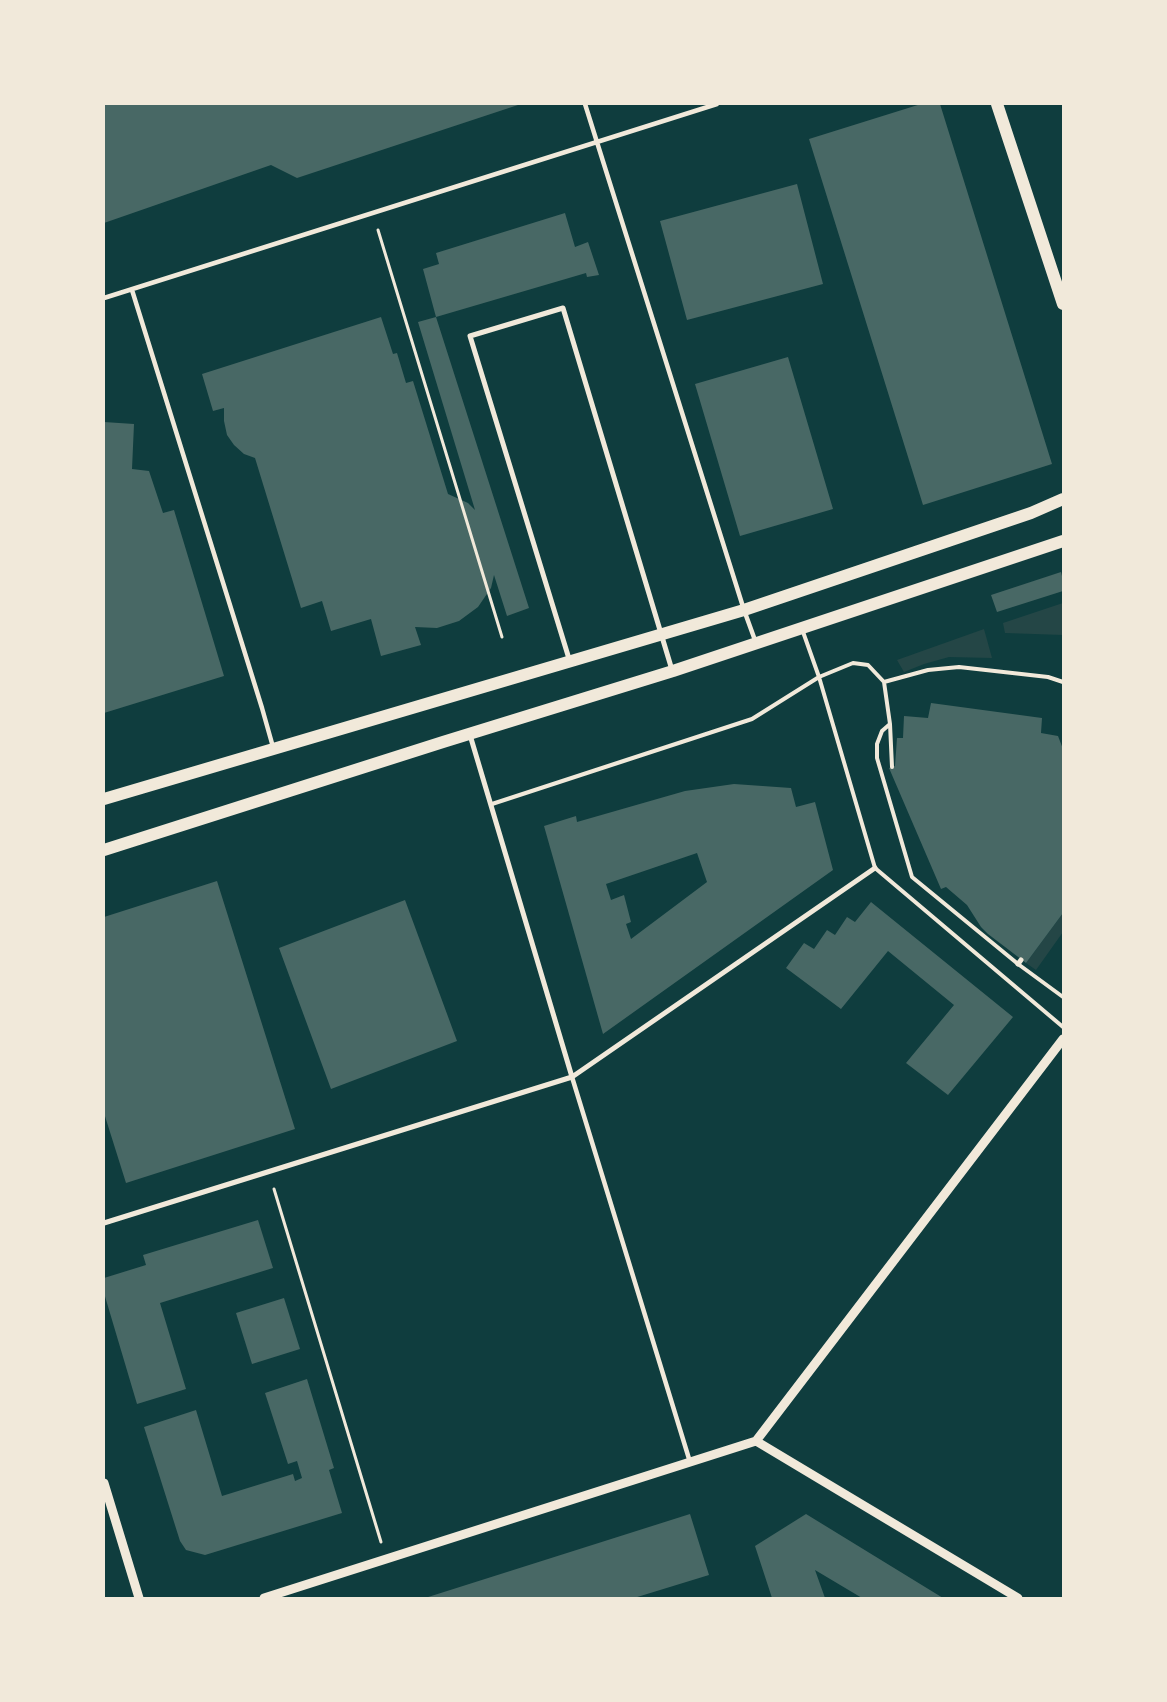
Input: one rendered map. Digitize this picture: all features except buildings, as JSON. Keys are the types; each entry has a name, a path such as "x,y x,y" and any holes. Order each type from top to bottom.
{"main road":[{"path":"998,104 1063,304"},
{"path":"104,799 744,610 1031,513 1063,499"},
{"path":"104,850 673,672 1063,541"}],"street":[{"path":"585,104 744,610 757,644"},
{"path":"104,298 717,104"},
{"path":"132,290 259,698 273,749"},
{"path":"570,662 470,336 563,308 673,672"},
{"path":"470,734 572,1077 690,1462"},
{"path":"104,1223 572,1077 875,868"},
{"path":"264,1598 756,1441 1063,1039"},
{"path":"756,1441 1018,1598"},
{"path":"104,1483 139,1598"}],"lane":[{"path":"802,629 819,677 875,868 1063,1027"},
{"path":"492,804 752,719 819,677 853,663 868,665 884,682 890,724 892,767"},
{"path":"884,682 928,670 960,667 1048,677 1063,682"},
{"path":"890,724 882,731 877,744 876,758 912,877 1063,996"}],"path":[{"path":"372,213 502,637"},
{"path":"269,1172 386,1558"}],"shaded area":[{"path":"1063,603 1063,635 1005,633 1003,623"},
{"path":"984,629 992,658 949,657 904,672 897,660"},
{"path":"1063,913 1063,932 1036,970 1026,963"}]}
